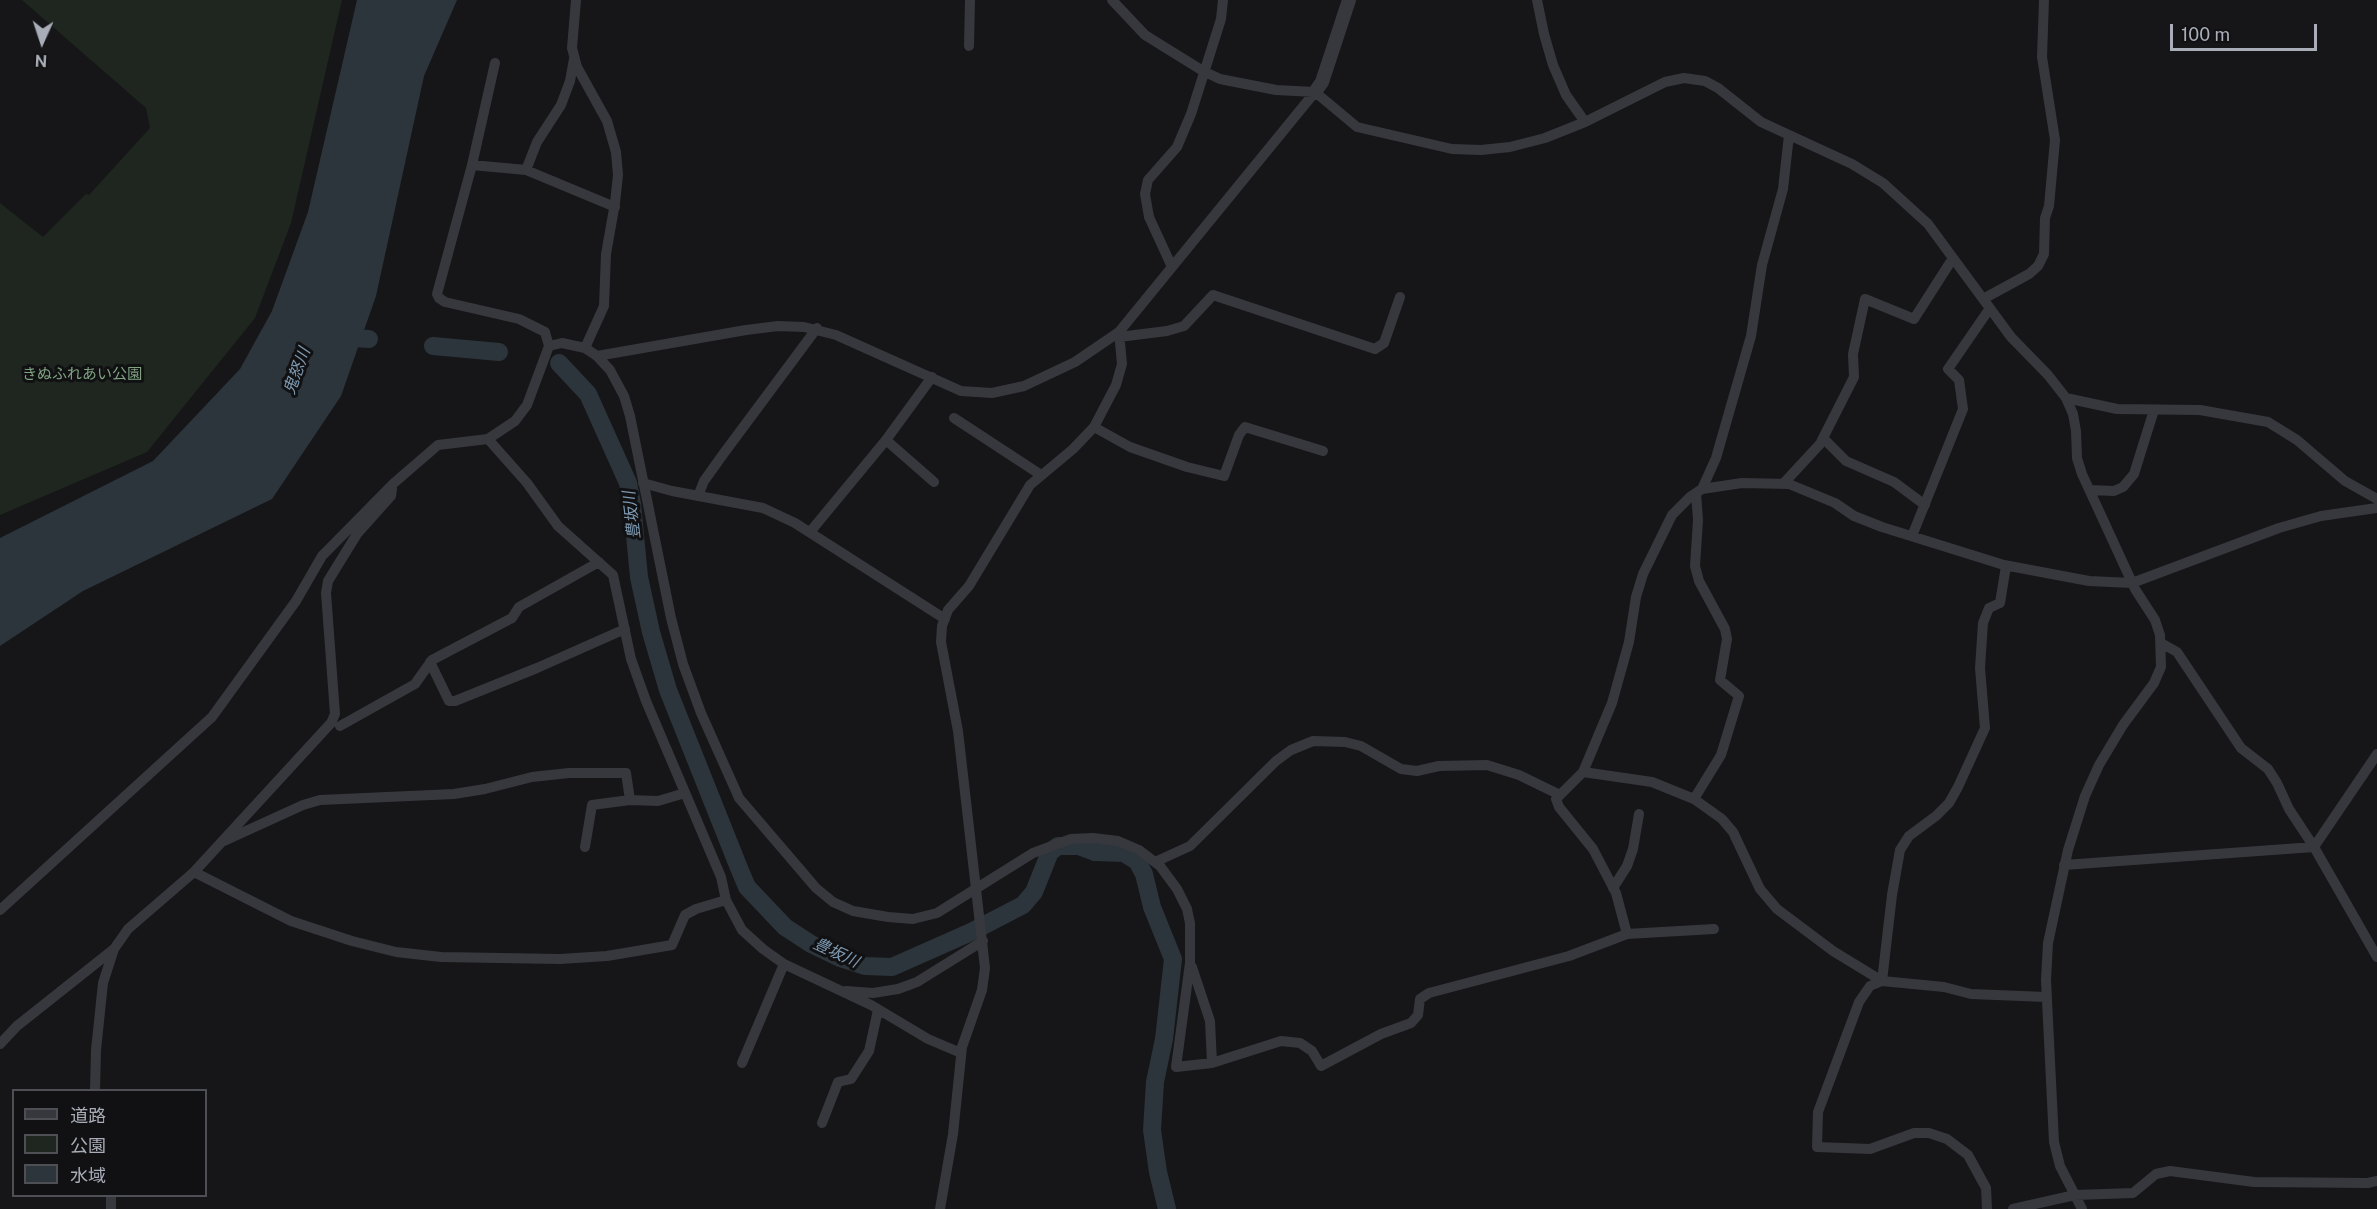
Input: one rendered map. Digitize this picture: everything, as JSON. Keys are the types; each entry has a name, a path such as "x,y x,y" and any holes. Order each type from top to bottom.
{"street":[{"path":"576,0 572,48 577,67 607,121 616,152 618,175 615,207 606,254 604,306 585,348"},
{"path":"969,46 970,0"},
{"path":"1112,0 1145,35 1220,79 1251,86 1315,92 1357,127 1452,149 1481,150 1510,147 1545,138 1585,122 1665,82 1684,78 1705,81 1718,88 1761,122 1852,164 1883,183 1928,224 2011,337 2066,398 2073,414 2077,458 2132,583 2155,620 2161,643 2161,667 2154,684 2123,726 2099,765 2085,796 2064,865 2048,943 2046,997 2054,1142 2060,1166 2082,1209"},
{"path":"1172,267 1149,217 1148,180 1177,147 1191,114 1221,19 1223,0"},
{"path":"597,356 778,326 817,328 961,391 992,393 1024,386 1075,362 1119,334 1315,92 1322,82 1349,0"},
{"path":"1538,0 1553,65 1566,95 1585,122"},
{"path":"1983,299 2029,274 2038,266 2044,254 2045,218 2049,206 2055,140 2042,57 2044,0"},
{"path":"526,170 537,142 561,105 570,81 574,56"},
{"path":"0,910 212,717 296,601 322,556 394,483 438,445 488,439 514,421 527,405 548,350 544,332 519,320 445,302 439,298 438,294 472,165 495,63"},
{"path":"1627,934 1613,888 1593,849 1559,807 1556,799 1582,772 1612,704 1629,642 1636,597 1643,574 1672,515 1699,491 1716,458 1751,336 1762,265 1783,189 1789,135"},
{"path":"472,165 526,170 615,207"},
{"path":"1783,484 1820,444 1854,377 1853,354 1865,299 1914,319 1953,258"},
{"path":"1119,334 1167,331 1184,326 1213,295 1375,349 1384,343 1400,297"},
{"path":"1912,536 1963,409 1959,380 1948,369 1990,308"},
{"path":"698,496 704,481 717,462 817,328"},
{"path":"940,1209 953,1134 961,1053 982,990 985,968 958,731 941,642 945,619 948,610 969,586 1030,485 1073,449 1094,427 1116,385 1122,364 1119,334"},
{"path":"548,350 562,343 585,348 597,356 610,370 624,396 671,618 683,664 701,713 740,798 816,888 833,902 853,910 913,919 937,913 977,891 1033,854 1071,839 1093,838 1118,841 1139,850 1155,862 1177,889 1187,909 1190,923 1190,963 1176,1067 1212,1063 1281,1041 1300,1042 1312,1051 1321,1066 1381,1034 1411,1023 1418,1015 1420,999 1429,993 1569,956 1627,934 1714,929"},
{"path":"810,532 886,440 932,377"},
{"path":"2066,398 2117,409 2200,410 2268,422 2297,440 2344,481 2377,500"},
{"path":"2090,490 2114,491 2123,487 2134,474 2154,410"},
{"path":"954,418 1041,475"},
{"path":"1094,427 1130,447 1187,467 1224,476 1239,435 1245,427 1323,451"},
{"path":"1823,438 1846,460 1894,482 1925,505"},
{"path":"488,439 527,483 558,526 613,575 631,659 646,701 721,876 726,900 742,930 763,950 784,963 878,1010 928,1039 961,1053"},
{"path":"886,440 934,482"},
{"path":"0,1044 17,1026 114,949 128,929 194,872 331,723 335,714 326,593 328,581 357,534 391,496 394,483"},
{"path":"643,483 672,491 763,508 810,532 945,619"},
{"path":"1699,491 1742,483 1789,484 1835,503 1854,516 2006,566 2089,581 2132,583 2279,528 2321,516 2377,508"},
{"path":"1694,799 1721,755 1739,696 1720,680 1727,639 1725,629 1699,581 1695,566 1699,491"},
{"path":"340,726 415,684 430,662 512,618 519,607 599,562"},
{"path":"1882,981 1900,850 1909,836 1949,803 1985,728 1980,668 1983,623 1989,608 2000,603 2006,566"},
{"path":"430,662 449,701 454,701 625,629"},
{"path":"2161,643 2177,652 2241,748 2268,770 2277,783 2289,809 2314,847 2377,957"},
{"path":"1155,862 1190,846 1276,760 1291,750 1313,741 1345,742 1361,746 1401,769 1417,771 1439,766 1487,765 1519,775 1560,795"},
{"path":"2314,847 2377,754"},
{"path":"1582,772 1652,782 1694,799 1722,819 1733,832 1760,889 1777,909 1833,951 1882,981 1944,987 1971,994 2046,997"},
{"path":"219,843 303,805 320,800 454,794 532,777 569,773 626,773 630,800"},
{"path":"585,847 592,805 630,800 658,801 685,793"},
{"path":"1613,888 1628,866 1639,814"},
{"path":"2064,865 2314,847"},
{"path":"194,872 291,921 359,943 396,952 441,957 572,958 607,956 672,945 685,915 696,909 726,900"},
{"path":"840,990 873,993 898,989 917,982 983,938"},
{"path":"95,1089 96,1050 103,983 114,949"},
{"path":"742,1063 784,963"},
{"path":"1190,963 1210,1021 1212,1063"},
{"path":"1882,981 1870,986 1859,1002 1818,1112 1817,1147 1870,1149 1914,1133 1929,1133 1947,1140 1968,1155 1986,1188 1987,1209"},
{"path":"822,1123 838,1082 851,1079 869,1051 878,1010"},
{"path":"2013,1209 2075,1196 2133,1193 2156,1174 2170,1171 2254,1182 2368,1183 2377,1181"}],"green space":[{"name":"きぬふれあい公園","path":"22,0 342,0 291,223 255,318 147,452 0,515 0,203 43,237 86,194 89,195 150,128 146,108"}],"water":[{"name":"鬼怒川","path":"357,0 457,0 424,76 376,296 341,396 272,499 83,591 0,646 0,538 153,461 240,369 272,311 308,212"}],"waterway":[{"name":"豊坂川","path":"338,337 369,339"},
{"name":"豊坂川","path":"433,346 499,352"},
{"name":"豊坂川","path":"559,363 588,394 628,483 639,577 651,632 668,690 739,868 747,887 785,927 811,944 840,958 865,966 892,967 971,932 1023,905 1034,892 1050,852 1058,846 1079,846 1095,852 1124,853 1137,861 1144,874 1152,907 1173,959 1164,1039 1155,1082 1152,1130 1158,1172 1167,1209"}]}
